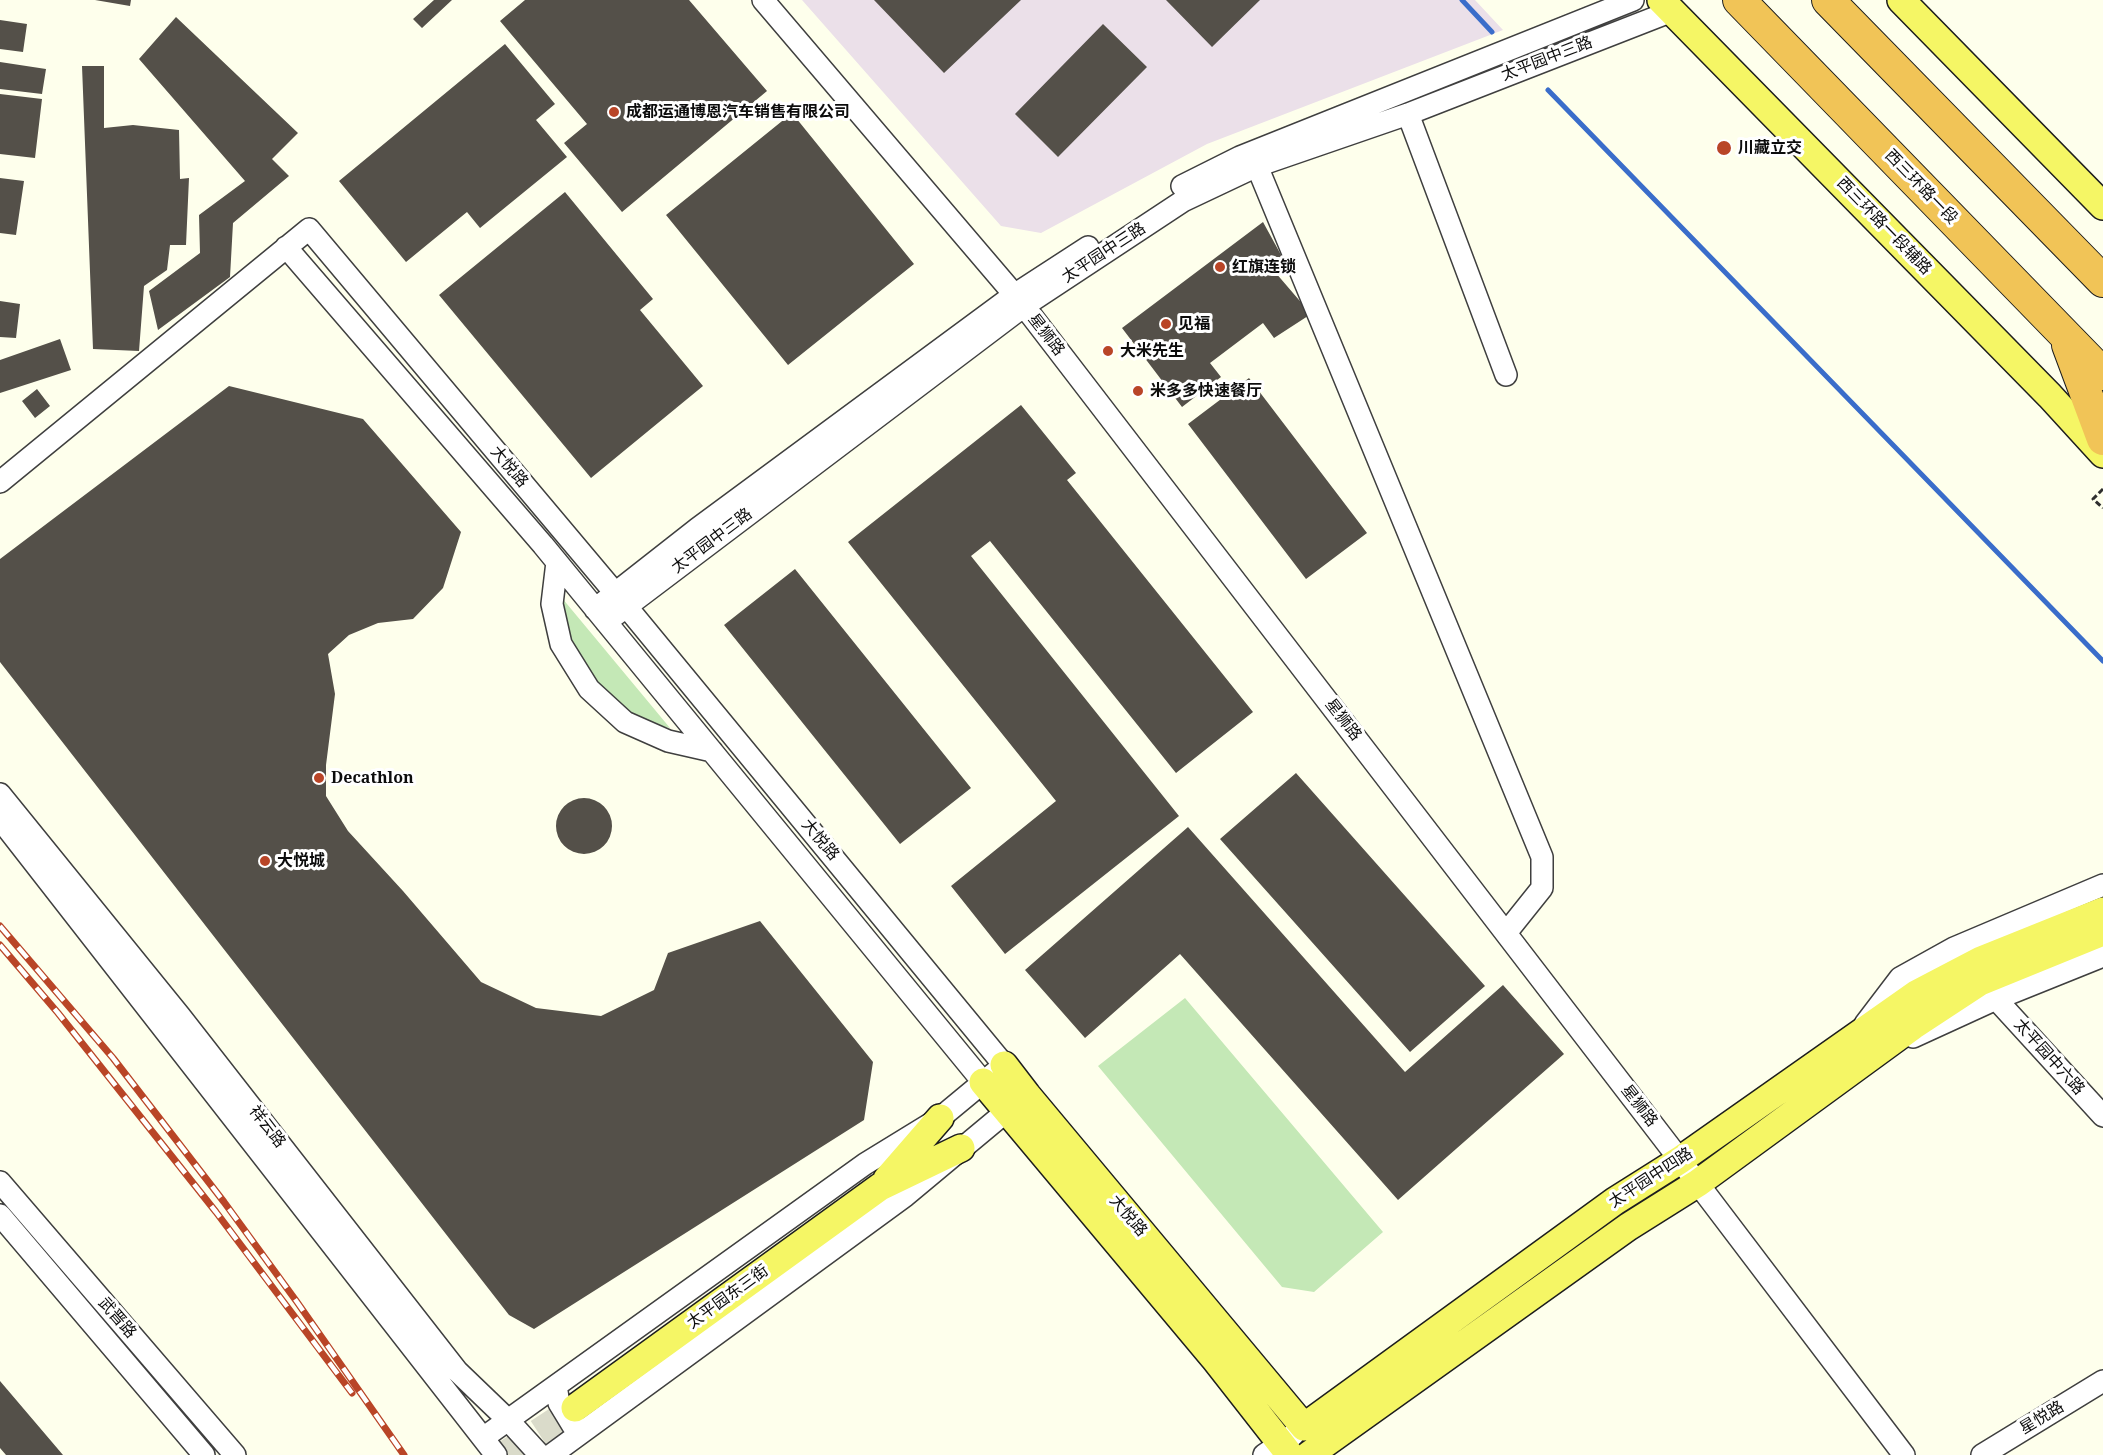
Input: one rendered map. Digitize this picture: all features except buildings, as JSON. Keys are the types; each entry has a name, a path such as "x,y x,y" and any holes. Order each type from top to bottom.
{"highway":[{"name":"西三环路一段","path":"1739,0 2103,374"},
{"path":"1828,0 2103,281"},
{"path":"2064,333 2103,439"}],"main road":[{"path":"1901,0 2103,206"},
{"name":"西三环路一段辅路","path":"1666,5 2050,396 2103,454"},
{"path":"1314,1446 1628,1227 1698,1184 1871,1057 1980,982 2058,940 2103,911"},
{"path":"2058,940 2103,932"},
{"name":"太平园中四路","path":"1314,1446 1615,1202 1680,1160 1858,1033 1916,994 1981,960 2058,940"},
{"name":"大悦路","path":"1004,1065 1314,1446"},
{"path":"983,1082 1214,1358 1278,1451"},
{"path":"880,1187 940,1118"},
{"path":"880,1187 961,1148"},
{"name":"太平园东三街","path":"580,1419 880,1187"}],"street":[{"name":"星狮路","path":"764,0 1019,300 1904,1455"},
{"name":"太平园中三路","path":"601,615 1019,300 1181,186 1240,157 1634,0"},
{"name":"太平园中三路","path":"1019,300 1183,201 1257,166 1408,114 1666,5"},
{"path":"1408,114 1506,375"},
{"path":"1257,166 1542,857 1542,888 1506,933"},
{"name":"大悦路","path":"286,247 309,229 621,599 1004,1065"},
{"path":"0,482 286,247 557,562 983,1082"},
{"path":"557,562 552,604 561,644 589,689 625,722 668,741 712,751"},
{"name":"祥云路","path":"0,794 165,998 457,1371 508,1420 540,1455"},
{"name":"祥云路","path":"0,819 490,1447"},
{"path":"1858,1033 1900,978 1954,948 2103,885"},
{"path":"1871,1057 1996,999 2103,956"},
{"name":"太平园中六路","path":"1996,999 2103,1116"},
{"path":"490,1447 508,1420 865,1164 940,1118 1004,1065"},
{"path":"556,1386 559,1403 573,1426 905,1196 1027,1095"},
{"name":"武晋路","path":"0,1182 235,1455"},
{"name":"武晋路","path":"0,1215 204,1455"},
{"name":"星悦路","path":"1982,1455 2103,1381"},
{"path":"551,1455 580,1419"},
{"name":"太平园中四路","path":"1278,1451 1314,1446"}],"path":[{"path":"2103,489 2093,499 2103,508"}],"shaded area":[{"path":"802,0 1475,0 1503,30 1207,144 1041,233 1001,226"}],"green space":[{"path":"562,598 670,728 649,723 627,711 599,686 577,655 563,622"},
{"path":"1185,998 1383,1232 1314,1292 1282,1287 1098,1066"}],"waterway":[{"path":"1462,0 1492,32"},
{"path":"1548,90 2103,661"}],"tunnel":[{"path":"504,1455 575,1408"}],"railway":[{"path":"0,926 113,1058 224,1202 404,1455"},
{"path":"0,945 58,1013 216,1212 352,1393"}],"place":[{"name":"成都运通博恩汽车销售有限公司","path":"614,112"},
{"name":"川藏立交","path":"1724,148"},
{"name":"红旗连锁","path":"1220,267"},
{"name":"见福","path":"1166,324"},
{"name":"大米先生","path":"1108,351"},
{"name":"米多多快速餐厅","path":"1138,391"},
{"name":"Decathlon","path":"319,778"},
{"name":"大悦城","path":"265,861"}]}
